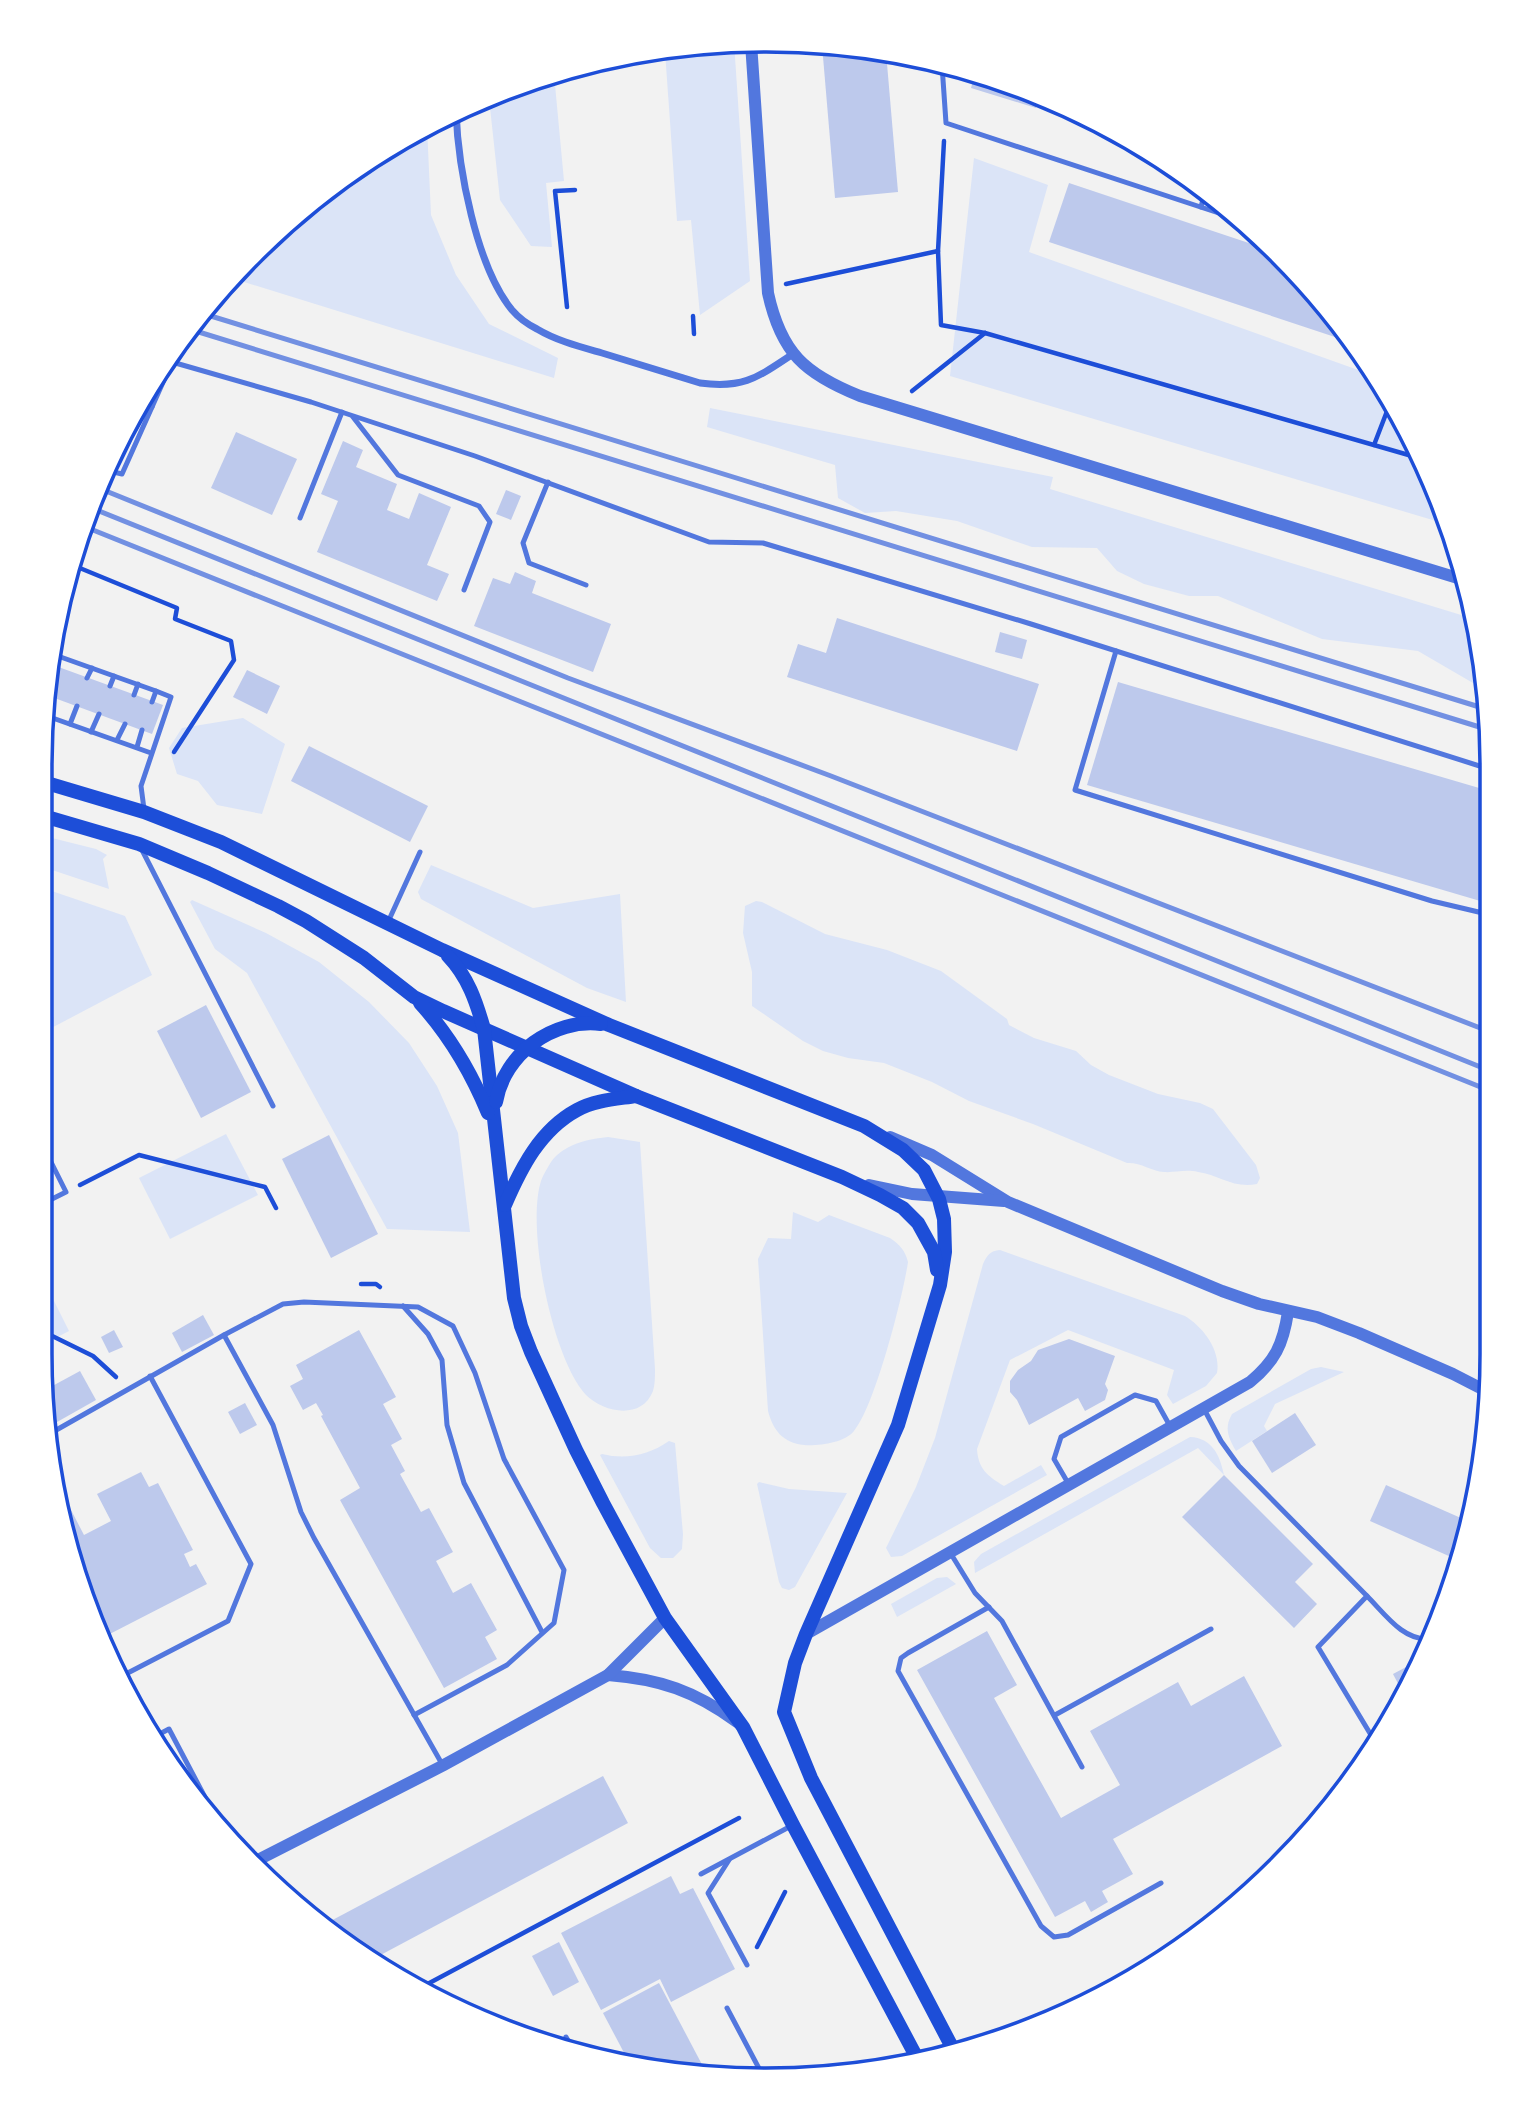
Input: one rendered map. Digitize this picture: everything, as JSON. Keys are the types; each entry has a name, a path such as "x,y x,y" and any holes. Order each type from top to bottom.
{"main road":[{"path":"52,785 144,812 221,842 442,950 609,1025 864,1126 903,1150 924,1170 938,1196 944,1219 945,1252 940,1285 895,1434 806,1634 795,1663 784,1712 811,1778 950,2043"},
{"path":"52,819 139,844 208,873 306,921 364,958 414,997 453,1045 474,1080 493,1124"},
{"path":"442,950 458,967 474,994 484,1029 514,1298 521,1326 576,1450 665,1618 743,1727 914,2052"},
{"path":"414,997 636,1096 842,1177 903,1208 918,1223 934,1252 940,1285"},
{"path":"493,1124 498,1090 511,1064 527,1047 547,1034 568,1027 590,1023 609,1025"},
{"path":"505,1206 518,1174 557,1123 578,1109 636,1096"}],"street":[{"path":"752,53 768,293 778,330 793,354 808,370 829,384 893,407 1454,577"},
{"path":"457,123 469,204 480,246 496,285 513,312 537,330 567,343 700,383 723,386 746,382 793,354"},
{"path":"864,1126 932,1155 1008,1202 1222,1291 1288,1312 1317,1317 1359,1333 1479,1387"},
{"path":"842,1177 884,1189 1008,1202"},
{"path":"806,1634 1250,1382 1268,1367 1277,1350 1288,1312"},
{"path":"261,1859 442,1766 608,1675 665,1618"},
{"path":"608,1675 645,1679 687,1691 713,1704 743,1727"}],"lane":[{"path":"943,75 946,123 1213,211"},
{"path":"1201,207 1202,202"},
{"path":"177,364 342,412 548,482 709,542 763,543 1480,766"},
{"path":"116,473 122,474 155,398"},
{"path":"300,518 342,412"},
{"path":"353,416 398,475 479,506 490,522 464,590"},
{"path":"548,482 523,543 528,563 586,585"},
{"path":"1116,651 1075,790 1432,901 1480,912"},
{"path":"61,657 171,696 141,786 144,812"},
{"path":"87,678 92,668"},
{"path":"110,686 114,676"},
{"path":"134,695 138,684"},
{"path":"152,702 156,691"},
{"path":"70,724 76,706"},
{"path":"91,732 99,714"},
{"path":"54,718 151,753"},
{"path":"117,740 125,724"},
{"path":"137,747 142,730"},
{"path":"139,844 273,1106"},
{"path":"388,923 420,852"},
{"path":"52,1164 66,1192 52,1199"},
{"path":"57,1430 283,1304 418,1307 453,1326 475,1373 504,1460 564,1570 554,1623 507,1665 414,1715"},
{"path":"402,1305 428,1334 442,1360 447,1425 464,1483 542,1632"},
{"path":"224,1335 252,1382 273,1425 301,1512 442,1766"},
{"path":"128,1673 228,1621 251,1564 150,1376"},
{"path":"1070,1486 1054,1459 1061,1437 1135,1395 1156,1401 1171,1428"},
{"path":"1204,1409 1221,1441 1239,1466 1402,1631 1419,1640"},
{"path":"951,1553 975,1593 1002,1621 1082,1767"},
{"path":"1367,1596 1318,1647 1370,1733"},
{"path":"989,1607 908,1653 901,1658 898,1671 1041,1926 1054,1937 1068,1935 1161,1883"},
{"path":"1055,1715 1211,1629"},
{"path":"162,1733 169,1729 202,1791"},
{"path":"701,1874 793,1825"},
{"path":"729,1860 708,1893 747,1965"},
{"path":"727,2008 759,2068"}],"path":[{"path":"946,123 938,251 941,325 985,333 1408,455"},
{"path":"567,307 555,191 575,190"},
{"path":"785,285 938,251"},
{"path":"693,316 695,334"},
{"path":"893,407 985,333"},
{"path":"1374,445 1386,413"},
{"path":"81,568 177,608 175,619 231,641 234,660 167,761"},
{"path":"66,1192 139,1155 265,1187 276,1208"},
{"path":"52,1336 93,1356 129,1389"},
{"path":"429,1983 738,1818"},
{"path":"747,1965 785,1892"}],"shaded area":[{"path":"735,53 750,281 700,315 691,220 677,221 666,60"},
{"path":"555,85 564,181 546,183 552,247 531,246 500,200 490,108"},
{"path":"428,138 431,215 456,275 489,324 558,358 554,378 243,282 261,261 332,200"},
{"path":"974,158 1048,185 1029,252 1359,370 1406,450 1436,521 950,376"},
{"path":"710,408 1053,477 1050,489 1463,616 1474,683 1418,651 1322,639 1218,596 1189,596 1144,584 1117,571 1097,548 1032,547 957,521 896,511 865,513 838,498 835,465 707,427"},
{"path":"243,718 285,744 262,814 217,805 198,781 177,774 169,748 182,728"},
{"path":"52,838 96,849 107,855 103,859 109,889 52,870"},
{"path":"431,865 533,908 620,894 626,1002 587,988 421,899 418,892"},
{"path":"52,891 125,916 152,975 52,1028"},
{"path":"192,900 266,933 319,962 369,1002 409,1043 437,1086 458,1133 470,1232 387,1229 247,973 215,949 190,902"},
{"path":"756,901 825,934 887,950 941,971 1007,1019 1009,1025 1034,1038 1076,1051 1091,1065 1109,1075 1158,1094 1200,1103 1213,1109 1256,1165 1260,1178 1257,1184 1241,1185 1198,1172 1164,1172 1127,1163 969,1101 932,1082 884,1063 848,1058 823,1051 803,1041 752,1006 752,972 743,933 745,906"},
{"path":"226,1134 258,1195 170,1239 139,1178"},
{"path":"608,1137 640,1142 655,1369 654,1389 648,1400 632,1410 622,1411 594,1401 586,1395 574,1377 563,1353 545,1292 537,1229 537,1202 541,1181 551,1162 569,1147"},
{"path":"793,1212 818,1222 829,1215 890,1238 902,1248 908,1262 887,1350 871,1399 850,1435 824,1444 804,1445 790,1442 776,1430 768,1411 758,1259 768,1238 791,1239"},
{"path":"1000,1250 1185,1316 1198,1326 1209,1340 1218,1364 1217,1373 1206,1386 1173,1404 1167,1395 1174,1370 1068,1330 1010,1360 977,1449 979,1461 988,1475 1004,1486 1041,1465 1047,1475 902,1556 891,1557 886,1548 916,1487 935,1438 983,1264 989,1254"},
{"path":"52,1297 69,1331 52,1340"},
{"path":"1321,1367 1344,1372 1275,1404 1264,1426 1267,1431 1236,1451 1228,1432 1232,1414 1311,1369"},
{"path":"1190,1437 1204,1441 1214,1449 1224,1475 1198,1448 975,1573 974,1562 981,1554"},
{"path":"669,1441 675,1443 682,1549 673,1558 661,1558 650,1548 600,1455 637,1455"},
{"path":"759,1482 789,1489 847,1493 795,1587 789,1590 782,1588 779,1582 757,1484"},
{"path":"947,1577 956,1584 897,1617 891,1604 937,1578"}],"building":[{"path":"823,55 887,63 898,192 835,198"},
{"path":"972,83 995,90 1036,108 971,88"},
{"path":"1069,183 1252,244 1271,261 1336,337 1049,242"},
{"path":"236,432 297,459 272,515 211,488"},
{"path":"343,441 363,450 356,467 397,484 387,510 409,519 419,493 451,507 427,565 449,574 437,601 317,552 338,501 321,494"},
{"path":"506,490 521,496 511,520 496,514"},
{"path":"515,572 536,581 532,593 611,624 593,672 474,626 493,578 510,584"},
{"path":"837,618 1039,684 1017,751 787,677 798,644 826,653"},
{"path":"1000,632 1027,640 1022,659 995,652"},
{"path":"60,667 163,705 152,734 56,699"},
{"path":"247,670 280,686 267,714 233,697"},
{"path":"1118,682 1480,788 1480,901 1087,785"},
{"path":"309,746 428,806 410,842 291,781"},
{"path":"206,1005 251,1092 201,1118 157,1031"},
{"path":"329,1135 378,1234 331,1258 282,1159"},
{"path":"203,1315 214,1335 182,1352 172,1333"},
{"path":"114,1330 123,1347 109,1353 101,1337"},
{"path":"359,1330 396,1397 383,1404 402,1439 391,1445 405,1471 400,1474 421,1512 429,1508 453,1552 436,1561 453,1593 471,1583 497,1630 485,1637 497,1659 444,1688 340,1500 360,1488 321,1416 323,1415 316,1403 303,1410 290,1386 303,1379 296,1365"},
{"path":"1069,1339 1115,1356 1105,1384 1108,1390 1105,1400 1085,1411 1078,1398 1029,1425 1010,1392 1010,1381 1018,1370 1031,1361 1038,1350"},
{"path":"80,1371 96,1400 56,1422 53,1385"},
{"path":"245,1403 257,1425 240,1434 228,1412"},
{"path":"1295,1413 1316,1445 1272,1473 1252,1441"},
{"path":"141,1472 149,1487 158,1483 193,1550 184,1554 190,1567 196,1564 207,1584 110,1634 90,1583 69,1507 84,1535 111,1521 97,1494"},
{"path":"1224,1475 1313,1564 1295,1582 1317,1604 1294,1628 1182,1517"},
{"path":"1386,1485 1460,1518 1450,1556 1370,1521"},
{"path":"987,1631 1017,1685 994,1698 1061,1818 1120,1785 1090,1731 1178,1682 1191,1706 1244,1676 1282,1746 1113,1839 1133,1874 1102,1891 1108,1902 1091,1912 1085,1901 1055,1917 917,1670"},
{"path":"1408,1666 1398,1684 1393,1674"},
{"path":"603,1776 628,1823 382,1954 332,1920"},
{"path":"671,1876 680,1894 693,1888 735,1969 671,2002 660,1979 601,2010 561,1933"},
{"path":"559,1942 579,1982 553,1996 532,1956"},
{"path":"659,1983 702,2064 624,2053 603,2013"}],"railway":[{"path":"213,317 1477,706"},
{"path":"200,332 1478,727"},
{"path":"108,492 568,678 831,776 1480,1028"},
{"path":"100,511 1480,1067"},
{"path":"93,530 1480,1087"}]}
